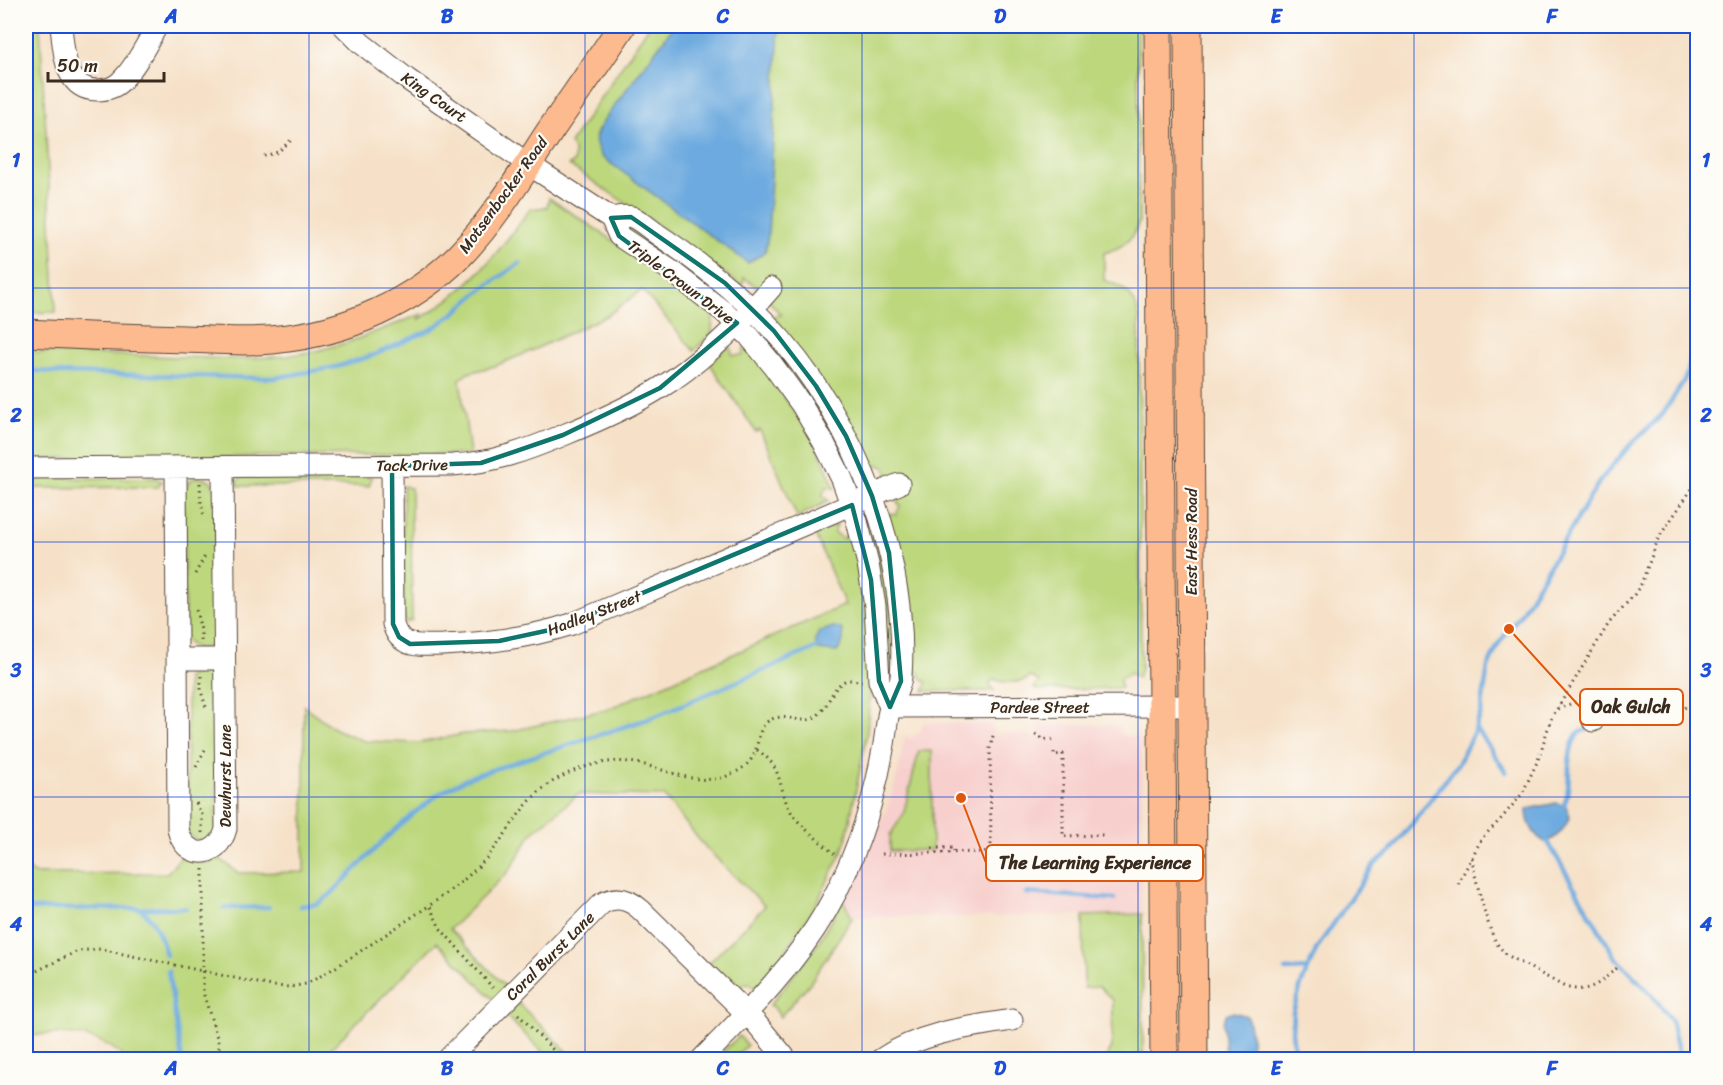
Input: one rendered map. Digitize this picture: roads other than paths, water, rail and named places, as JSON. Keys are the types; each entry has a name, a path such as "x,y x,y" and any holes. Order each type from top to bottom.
{"main road":[{"name":"Motsenbocker Road","path":"26,333 260,340 298,336 339,327 392,305 431,280 475,237 622,26"},
{"name":"East Hess Road","path":"1158,26 1164,1059"},
{"name":"East Hess Road","path":"1188,26 1194,1059"}],"street":[{"path":"61,26 69,74 79,86 94,90 108,89 122,81 158,26"},
{"name":"King Court","path":"344,26 361,43 393,68 528,164"},
{"name":"Triple Crown Drive","path":"528,164 611,218 631,217 649,228 710,271 745,316 801,404 836,468 852,504 874,597 879,681 890,707"},
{"name":"Tack Drive","path":"26,468 392,466 481,463 516,454 563,435 617,411 660,388 705,355 771,288"},
{"name":"Triple Crown Drive","path":"701,1059 747,1014 778,979 804,945 827,909 858,842 871,801 890,707 901,681 899,619 889,554 872,496 846,436 816,386 790,350 745,316"},
{"name":"Hadley Street","path":"392,466 394,642 415,644 471,643 513,639 559,628 607,610 899,484"},
{"name":"Dewhurst Lane","path":"176,467 178,828 181,839 189,849 202,852 218,846 226,829 223,467"},
{"path":"177,659 224,659"},
{"name":"Pardee Street","path":"890,707 1191,706"},
{"name":"Coral Burst Lane","path":"447,1059 601,904 608,901 618,891 641,910 747,1014 787,1059"},
{"path":"880,1059 907,1044 933,1035 1012,1020"}],"water":[{"path":"674,26 779,26 768,236 765,252 748,263 602,157 596,146 597,132 606,117"},
{"path":"833,627 841,628 843,635 839,649 837,652 818,650 815,640 819,632"},
{"path":"1556,803 1566,806 1570,816 1560,832 1553,839 1545,842 1532,829 1527,810"},
{"path":"1233,1012 1247,1016 1251,1044 1246,1059 1227,1059 1225,1057 1223,1022 1226,1015"}],"waterway":[{"path":"1295,1060 1292,1032 1293,1012 1301,985 1317,948 1375,863 1390,852 1458,764 1476,728 1481,712 1488,667 1499,643 1522,612 1599,482 1630,445 1663,414 1688,372 1695,338 1696,291 1689,231 1698,176"},
{"path":"26,370 61,373 274,378 336,367 374,355 432,329 481,290 520,263"},
{"path":"300,906 317,904 330,895 413,814 440,793 470,777 651,718 823,645"},
{"path":"1476,728 1506,772"},
{"path":"1562,809 1568,791 1569,762 1573,742 1578,733 1591,728"},
{"path":"1545,837 1615,957 1652,995 1671,1020 1680,1060"},
{"path":"1026,893 1114,899"},
{"path":"224,908 269,907"},
{"path":"26,909 186,908"},
{"path":"140,909 153,923 166,955"},
{"path":"1286,970 1308,969"},
{"path":"168,971 182,1060"}],"place":[{"name":"Oak Gulch","path":"1509,629"},
{"name":"The Learning Experience","path":"961,798"}]}
